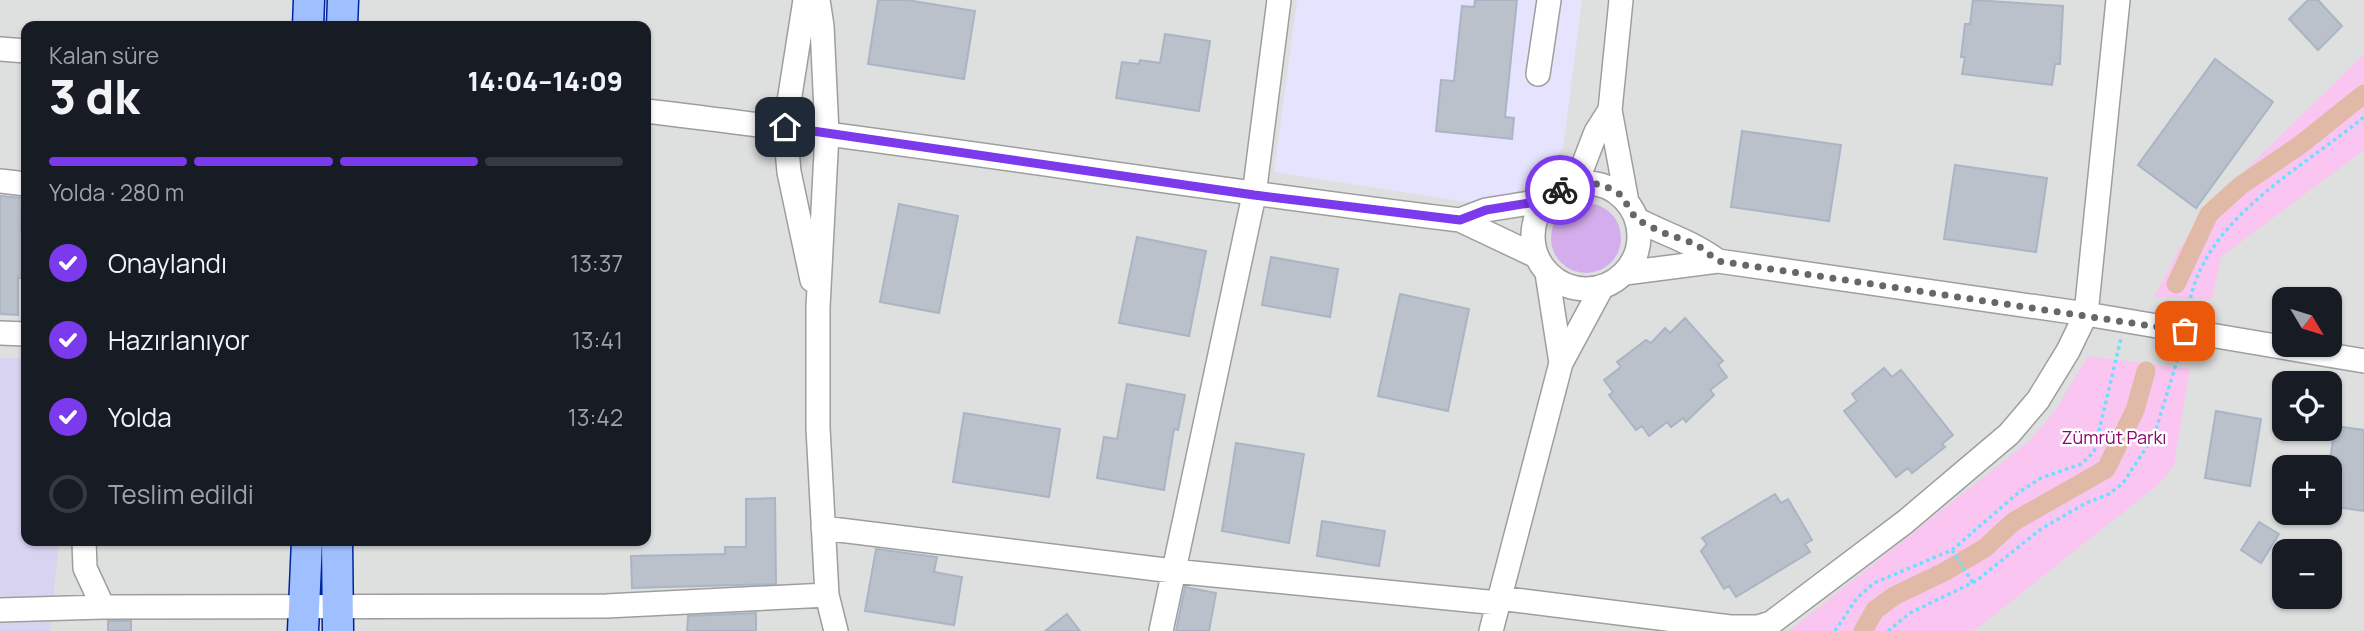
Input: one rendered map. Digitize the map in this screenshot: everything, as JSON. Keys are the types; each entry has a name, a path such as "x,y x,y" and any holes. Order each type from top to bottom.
{"main road":[{"path":"308,21 309,0"},
{"path":"342,21 343,0"},
{"path":"302,618 307,546"},
{"path":"337,546 338,619"}],"street":[{"path":"805,0 785,127 789,172 818,307"},
{"path":"818,0 822,26 827,132 818,307 818,428 827,595 836,631"},
{"path":"1161,631 1254,195 1279,0"},
{"path":"1538,74 1549,0"},
{"path":"1621,0 1610,110 1639,244 1625,273"},
{"path":"823,528 1172,571 1499,600 1730,627 1758,627 1771,623 1905,522 2009,434 2038,400 2086,314 2118,0"},
{"path":"0,49 21,51"},
{"path":"1576,184 1596,132 1610,110"},
{"path":"651,112 827,132 1254,195 1460,220 1542,264 1563,284 1576,289 1602,287 1625,273 1718,261 2086,314 2364,361"},
{"path":"0,181 21,183"},
{"path":"1561,363 1534,224 1553,194 1576,184 1605,186 1661,232 1696,244 1718,261"},
{"path":"1460,220 1486,210 1548,200"},
{"path":"1491,631 1561,363 1602,287"},
{"path":"0,333 21,334"},
{"path":"84,546 85,568 103,607"},
{"path":"0,610 103,607 338,619 827,595"}],"path":[{"path":"1888,631 1910,613 1973,583 2041,529 2086,503 2109,494 2123,482 2154,436 2172,384 2195,279 2220,239 2281,179 2364,117"},
{"path":"1835,631 1857,598 1874,583 1953,551 2018,493 2041,478 2081,464 2094,452 2118,360 2124,320"},
{"path":"1953,551 1973,583"}],"shaded area":[{"path":"0,0 2364,0 2364,631 0,631"},
{"path":"1297,0 1582,0 1563,148 1538,180 1499,200 1473,203 1274,172"},
{"path":"1586,203 1605,209 1615,219 1621,238 1615,257 1605,267 1586,273 1567,267 1557,257 1551,238 1557,219 1567,209"},
{"path":"0,358 21,358 21,546 58,546 50,631 0,631"}],"green space":[{"path":"2364,54 2364,150 2221,257 2212,299 2154,297 2178,251 2207,208"},
{"name":"Zümrüt Parkı","path":"2088,356 2190,369 2174,465 2160,483 1974,631 1789,631 2029,441 2055,411"}],"building":[{"path":"878,0 907,0 975,11 964,79 868,64"},
{"path":"1475,0 1517,0 1505,117 1514,118 1512,139 1436,131 1441,80 1454,81 1462,6 1474,7"},
{"path":"1973,0 2063,6 2060,64 2055,64 2052,85 1962,74 1965,24 1970,24"},
{"path":"2308,0 2318,0 2342,26 2318,50 2289,19"},
{"path":"1165,34 1210,41 1199,111 1116,98 1122,62 1139,64 1140,60 1160,63"},
{"path":"2215,59 2273,102 2196,208 2138,165"},
{"path":"1742,131 1841,145 1829,221 1731,207"},
{"path":"1955,165 2047,178 2036,252 1944,239"},
{"path":"0,196 21,198 21,278 18,278 18,315 0,314"},
{"path":"899,204 958,216 939,313 880,302"},
{"path":"1137,237 1206,251 1189,336 1119,323"},
{"path":"1271,257 1338,269 1330,317 1262,305"},
{"path":"1400,294 1469,309 1448,411 1378,396"},
{"path":"1685,318 1723,361 1718,365 1727,377 1710,390 1714,395 1686,422 1683,418 1671,427 1667,422 1649,436 1642,426 1636,430 1609,395 1613,392 1604,380 1621,367 1617,362 1646,340 1651,343 1665,328 1670,333"},
{"path":"1884,368 1892,377 1901,370 1953,435 1942,444 1945,447 1912,473 1908,468 1896,477 1844,411 1857,401 1852,394"},
{"path":"1127,384 1185,395 1178,430 1174,429 1164,490 1097,478 1104,437 1117,439"},
{"path":"2216,411 2261,419 2250,486 2205,478"},
{"path":"964,413 1060,429 1049,497 953,482"},
{"path":"2342,427 2364,430 2364,511 2342,508 2342,455 2331,455 2333,441 2342,441"},
{"path":"1236,443 1304,454 1289,543 1222,531"},
{"path":"1775,494 1781,503 1788,499 1812,540 1805,544 1810,552 1736,597 1729,586 1724,589 1701,551 1707,544 1702,538"},
{"path":"775,498 776,584 632,588 631,556 725,554 725,547 746,547 746,499"},
{"path":"1322,521 1385,531 1379,566 1317,556"},
{"path":"2259,522 2279,534 2276,539 2272,539 2272,545 2261,563 2241,550"},
{"path":"876,549 937,557 934,572 962,577 954,625 865,611"},
{"path":"1185,587 1216,593 1209,631 1176,631"},
{"path":"756,613 756,631 687,631 688,616"},
{"path":"1067,614 1080,631 1045,631"},
{"path":"108,621 131,621 131,631 108,631"}],"waterway":[{"path":"2176,284 2209,214 2240,186 2300,145 2364,94"},
{"path":"1863,631 1875,610 1894,596 1985,548 2013,522 2106,469 2135,410 2146,371"}],"way so far":[{"path":"1560,190 1569,185 1587,182 1605,186 1621,195 1636,219 1661,232 1696,244 1718,261 2086,314 2185,331"}],"route":[{"path":"785,127 1254,195 1460,220 1486,210 1548,200 1560,190"}]}
